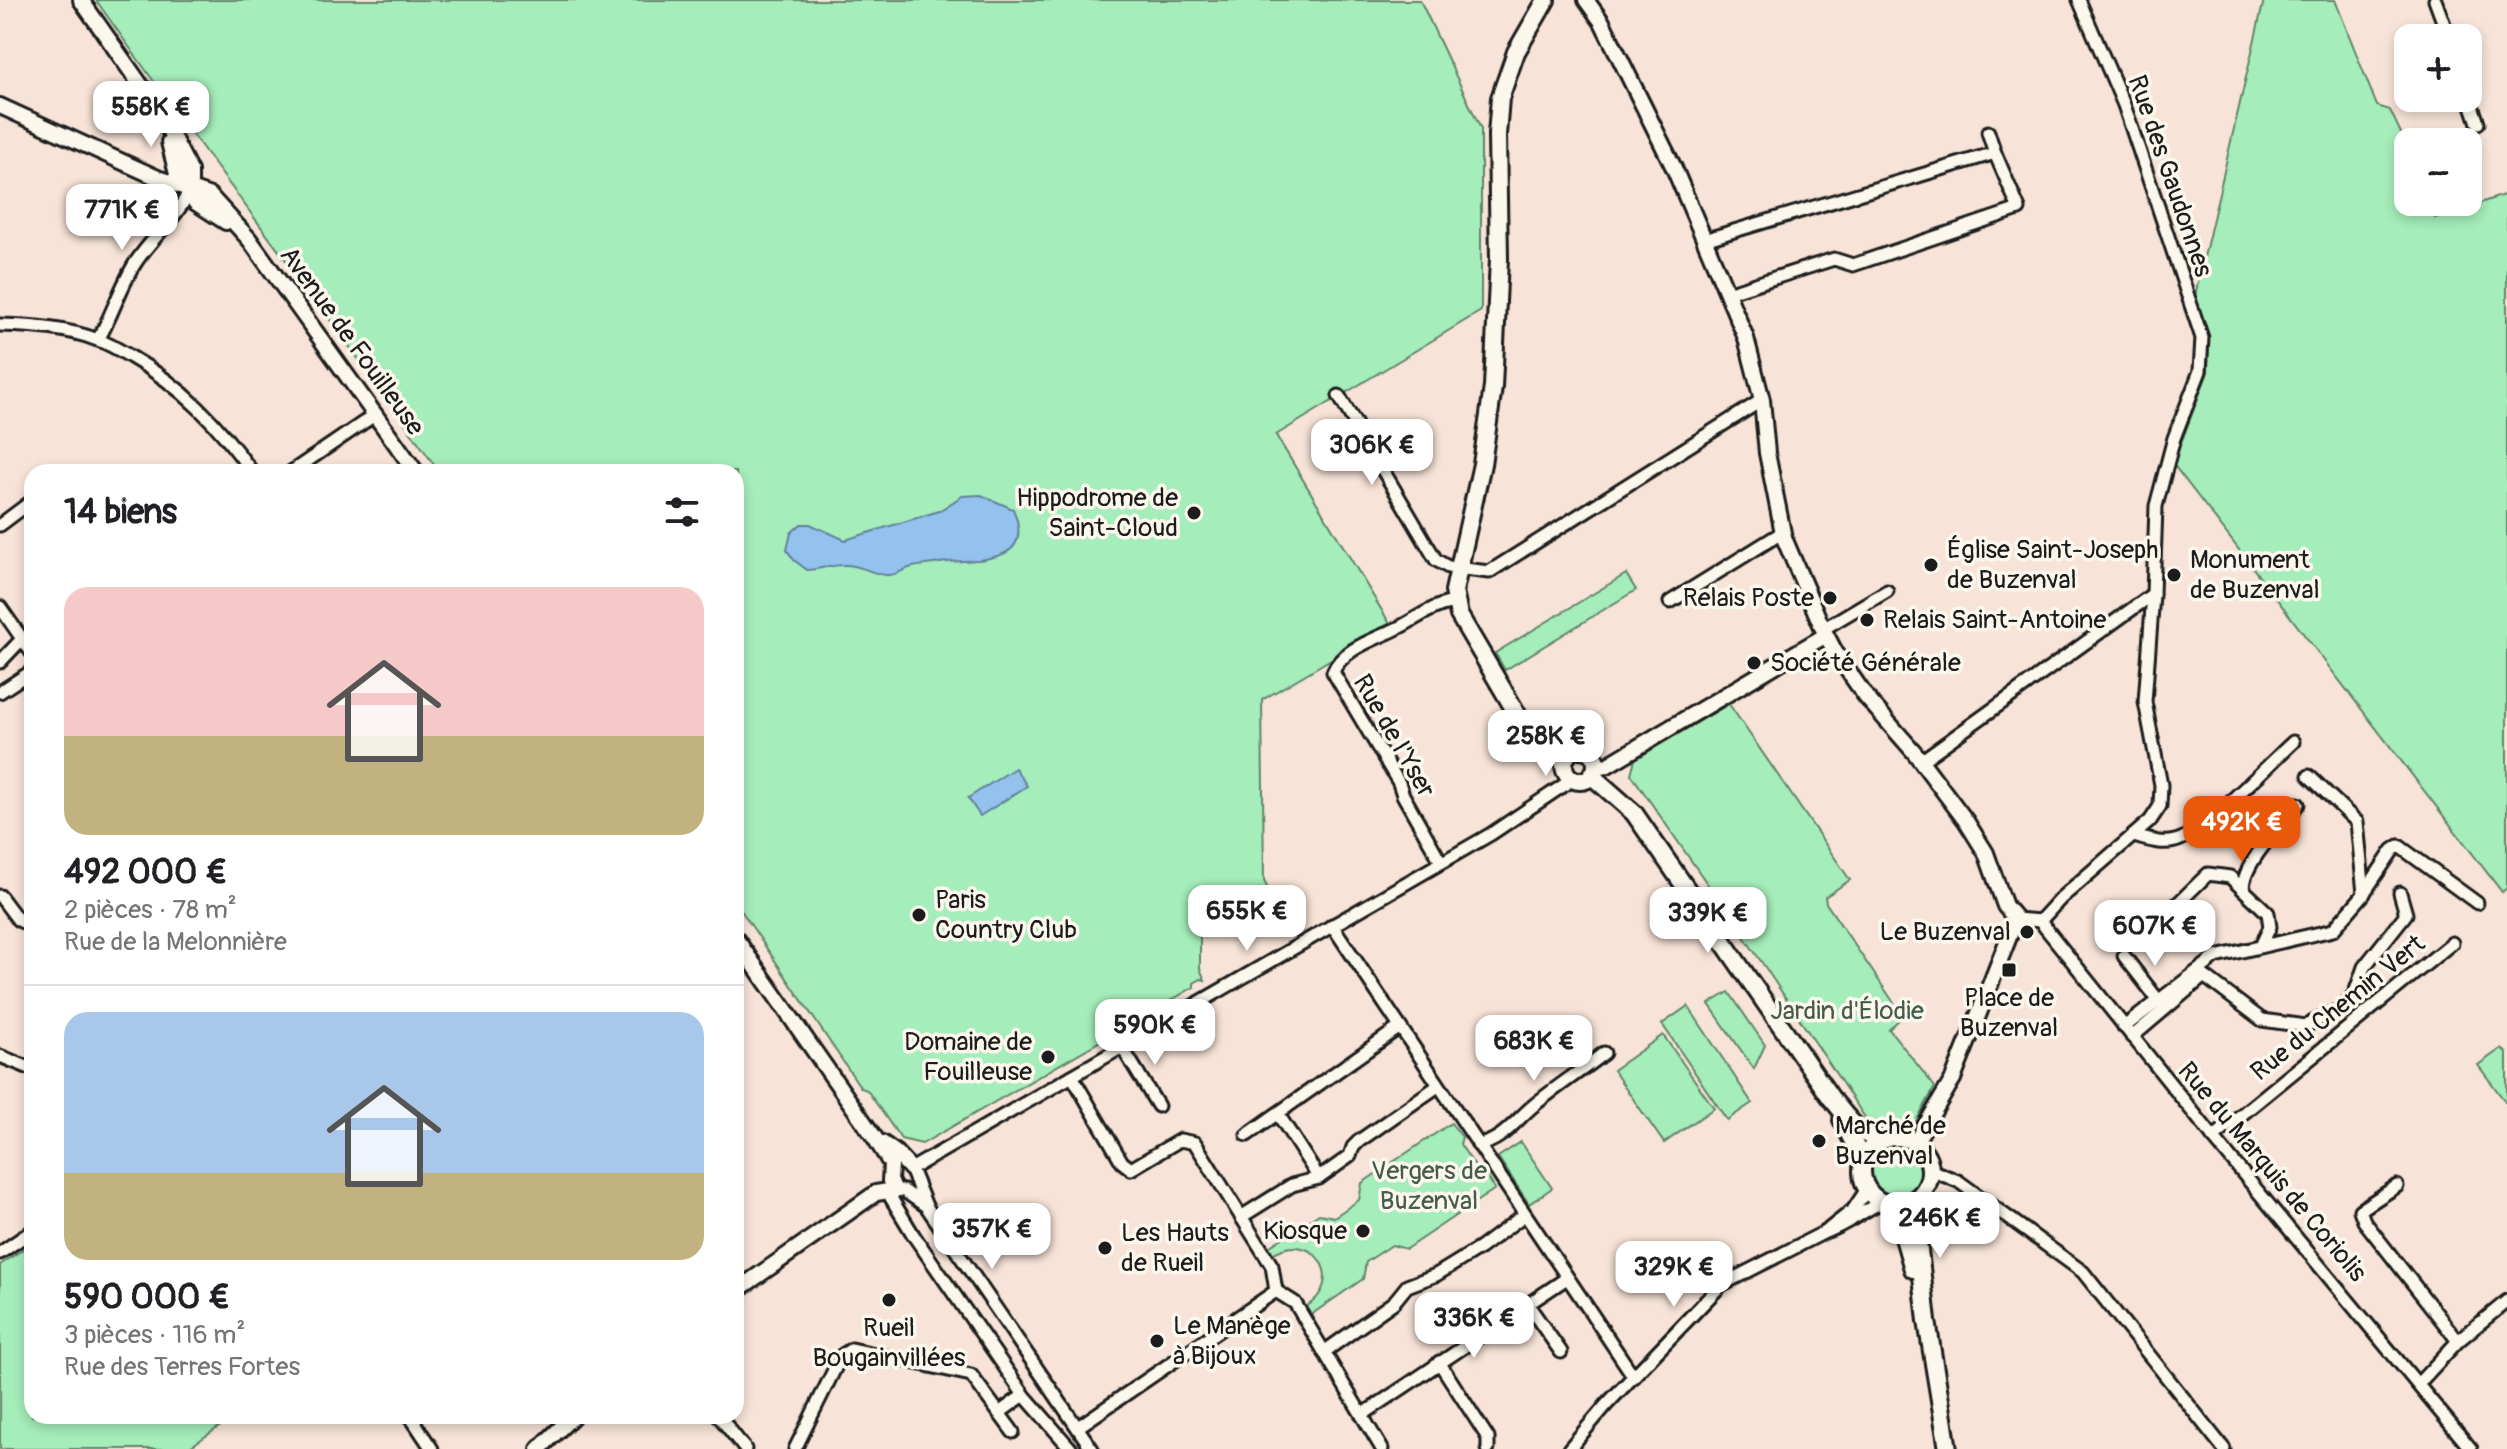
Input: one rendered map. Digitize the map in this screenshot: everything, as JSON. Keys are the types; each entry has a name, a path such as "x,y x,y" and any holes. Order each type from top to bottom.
{"main road":[{"path":"1546,0 1516,52 1500,98 1497,135 1499,259 1493,387 1482,464 1454,586 1455,602 1465,625 1527,730 1539,744 1565,759"},
{"path":"1573,750 1584,750 1593,757 1593,772 1586,779 1573,779 1565,770 1565,759 1573,750"},
{"path":"1593,772 1639,819 1831,1098 1863,1161"},
{"path":"1831,1098 1862,1132 1875,1139 1900,1137 1915,1143 1926,1154 1930,1170 1927,1186 1917,1198 1904,1204 1885,1203"},
{"path":"1883,1139 1870,1149 1863,1161 1862,1174 1867,1189 1896,1211 1927,1321"},
{"path":"1917,1198 1916,1223 1927,1321 1947,1449"}],"street":[{"path":"81,0 161,114 190,171 190,188 184,204 153,238 134,265 98,340"},
{"name":"Rue des Gaudonnes","path":"2079,0 2124,105 2202,338 2200,371 2170,450 2156,506 2153,594"},
{"path":"2435,0 2444,24"},
{"path":"1590,3 1667,155 1746,338 1762,400 1767,453 1783,532 1825,632 1866,697 1954,804 1986,853 2005,906 2016,919 2040,921 2061,898 2150,821 2160,806 2161,785 2145,702 2153,594"},
{"name":"Avenue de Fouilleuse","path":"0,106 160,179 210,196 249,239 410,464"},
{"path":"2474,112 2478,123"},
{"path":"1727,293 1834,259 1853,265 2019,209 1988,132"},
{"path":"1704,240 1995,153"},
{"path":"0,325 39,326 98,340 145,365 186,394 211,418 246,464"},
{"path":"1339,396 1436,560 1457,568 1489,572 1762,400"},
{"path":"303,464 376,414"},
{"path":"0,525 24,507"},
{"path":"1670,602 1783,532"},
{"path":"1593,772 1761,673 1887,591"},
{"path":"1921,761 2153,594"},
{"name":"Rue de l'Yser","path":"1441,862 1399,783 1333,672 1340,660 1380,635 1394,631 1433,607 1455,602"},
{"path":"0,607 24,642"},
{"path":"0,662 22,639"},
{"path":"0,692 24,676"},
{"path":"2133,836 2154,842 2177,841 2222,809 2293,742"},
{"path":"2309,776 2357,822 2364,894"},
{"path":"1071,1449 1024,1395 914,1236 891,1198 895,1190 911,1169 1491,834 1573,779"},
{"path":"2243,889 2243,878 2251,864 2298,804"},
{"path":"2128,1032 2201,973 2216,957 2333,930 2399,846 2477,903"},
{"path":"2165,916 2208,874 2230,877 2268,913 2270,927 2261,946"},
{"path":"2201,973 2262,1020 2305,1026 2341,1009 2355,993 2364,967 2406,914 2400,893"},
{"path":"0,896 18,920 24,923"},
{"path":"1915,1143 1953,1079 2016,919"},
{"name":"Rue du Marquis de Coriolis","path":"2040,921 2213,1138 2471,1449"},
{"path":"1332,925 1634,1377"},
{"name":"Rue du Chemin Vert","path":"2213,1138 2452,943"},
{"path":"744,950 875,1138 891,1164 890,1181 895,1190"},
{"path":"2124,956 2162,1005"},
{"path":"1247,1135 1400,1027"},
{"path":"1122,1047 1158,1106"},
{"path":"1478,1145 1514,1126 1531,1107 1604,1053"},
{"path":"0,1056 24,1066"},
{"path":"1072,1076 1122,1162 1131,1169 1180,1140 1195,1143 1272,1266 1276,1291 1295,1303 1382,1449"},
{"path":"1241,1217 1292,1185 1319,1178 1350,1156 1359,1141 1438,1086"},
{"path":"1278,1114 1319,1178"},
{"path":"875,1138 911,1169 926,1206 1092,1449"},
{"path":"891,1164 911,1169"},
{"path":"1930,1170 1958,1181 2083,1272 2224,1449"},
{"path":"2397,1186 2360,1210 2364,1221 2458,1341"},
{"path":"1825,1232 1853,1210 1867,1189"},
{"path":"744,1285 876,1193 904,1191 926,1206"},
{"path":"1573,1448 1607,1404 1721,1285 1825,1232 1843,1226 1871,1206 1885,1203"},
{"path":"1324,1352 1394,1302 1407,1286 1436,1275 1480,1248 1524,1215"},
{"path":"0,1253 24,1236"},
{"path":"1362,1415 1567,1278"},
{"path":"1078,1427 1276,1291"},
{"path":"2418,1384 2458,1341 2507,1301"},
{"path":"1528,1305 1561,1352"},
{"path":"795,1449 841,1356 852,1349 971,1375 1013,1432"},
{"path":"1439,1362 1488,1438 1488,1449"},
{"path":"999,1413 1024,1395"},
{"path":"415,1424 432,1449"},
{"path":"539,1449 565,1424"},
{"path":"725,1424 745,1449"}],"green space":[{"path":"96,0 1420,0 1481,129 1481,311 1276,435 1390,624 1262,700 1264,881 1271,895 1200,931 1200,969 1205,980 1194,983 1194,987 922,1144 901,1139 867,1090 861,1088 744,915 744,464 433,464"},
{"path":"2264,0 2335,0 2377,106 2390,110 2399,128 2394,128 2394,216 2482,216 2482,202 2507,194 2507,888 2502,892 2173,464 2208,372 2209,343 2194,300"},
{"path":"1626,574 1636,590 1505,670 1495,653"},
{"name":"Jardin d'Élodie","path":"1729,704 1850,880 1825,897 1826,903 1903,1016 1889,1029 1935,1087 1914,1125 1892,1120 1868,1122 1631,774 1635,759"},
{"path":"1729,992 1765,1045 1754,1069 1709,1004"},
{"path":"1688,1006 1752,1103 1727,1120 1662,1024"},
{"path":"1663,1035 1714,1108 1664,1143 1613,1070"},
{"path":"2502,1048 2507,1054 2507,1104 2478,1065"},
{"name":"Vergers de Buzenval","path":"1451,1123 1462,1137 1460,1144 1480,1174 1487,1176 1495,1189 1406,1249 1392,1245 1366,1262 1363,1279 1309,1316 1304,1308 1317,1297 1324,1285 1320,1261 1312,1252 1300,1248 1286,1248 1271,1255 1267,1248 1319,1214 1334,1217 1359,1200 1362,1183"},
{"path":"1521,1142 1552,1188 1529,1204 1498,1157"},
{"path":"1896,1142 1916,1151 1925,1171 1916,1191 1896,1200 1876,1191 1867,1171 1876,1151"},
{"path":"24,1248 24,1424 223,1424 187,1449 0,1449 0,1265"}],"water":[{"path":"981,495 1013,509 1018,529 1016,542 996,557 918,566 886,575 850,565 807,570 787,550 791,533 801,524 810,524 845,540 939,511 962,496"},
{"path":"1015,768 1027,786 980,816 968,798"}],"place":[{"name":"Hippodrome de Saint-Cloud","path":"1194,513"},
{"name":"Église Saint-Joseph de Buzenval","path":"1931,565"},
{"name":"Monument de Buzenval","path":"2174,575"},
{"name":"Relais Poste","path":"1830,598"},
{"name":"Relais Saint-Antoine","path":"1867,620"},
{"name":"Société Générale","path":"1754,663"},
{"name":"Paris Country Club","path":"919,915"},
{"name":"Le Buzenval","path":"2027,932"},
{"name":"Place de Buzenval","path":"2009,970"},
{"name":"Domaine de Fouilleuse","path":"1048,1057"},
{"name":"Marché de Buzenval","path":"1819,1141"},
{"name":"Kiosque","path":"1363,1231"},
{"name":"Les Hauts de Rueil","path":"1105,1248"},
{"name":"Rueil Bougainvillées","path":"889,1300"},
{"name":"Le Manège à Bijoux","path":"1157,1341"}]}
